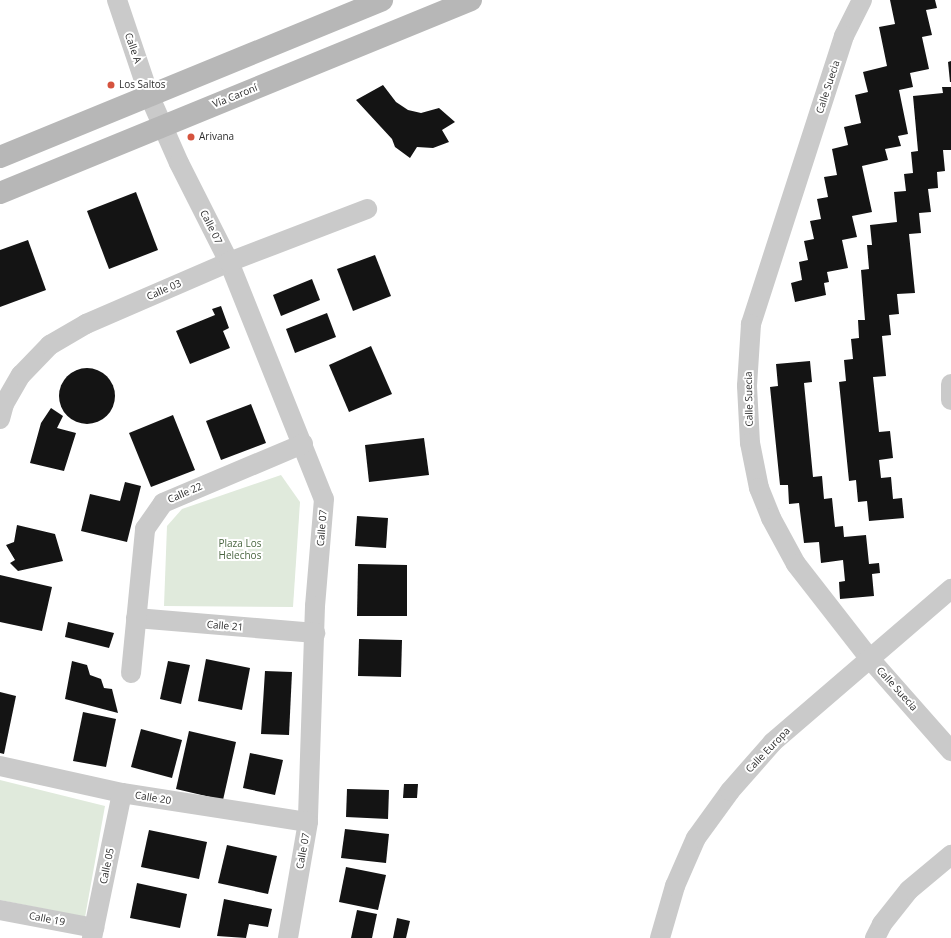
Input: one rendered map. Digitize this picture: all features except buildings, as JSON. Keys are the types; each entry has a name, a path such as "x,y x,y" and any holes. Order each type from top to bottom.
{"main road":[{"path":"0,156 382,0"},
{"name":"Vía Caroní","path":"0,193 471,0"}],"street":[{"name":"Calle A","path":"117,0 149,95 163,126"},
{"name":"Calle Suecia","path":"862,0 844,36 751,324 747,386 750,443 759,488 771,518 796,564 870,659 951,751"},
{"name":"Calle 07","path":"163,126 179,163 229,262 324,499 315,633 308,822 288,938"},
{"name":"Calle 03","path":"0,419 4,404 21,375 50,345 86,324 229,262 367,209"},
{"path":"951,384 951,400"},
{"name":"Calle 22","path":"130,673 145,529 163,503 303,444"},
{"name":"Calle Europa","path":"660,938 674,886 696,838 730,791 773,742 951,589"},
{"name":"Calle 21","path":"136,618 315,633"},
{"name":"Calle 20","path":"0,766 122,793 308,822"},
{"name":"Calle 05","path":"93,933 122,793"},
{"path":"875,938 882,924 909,890 951,855"},
{"name":"Calle 19","path":"0,910 93,933"}],"green space":[{"name":"Plaza Los Helechos","path":"281,475 300,502 293,607 164,606 167,526 182,509"},
{"path":"0,780 105,806 85,917 0,900"}],"place":[{"name":"Los Saltos","path":"111,85"},
{"name":"Arivana","path":"191,137"}]}
